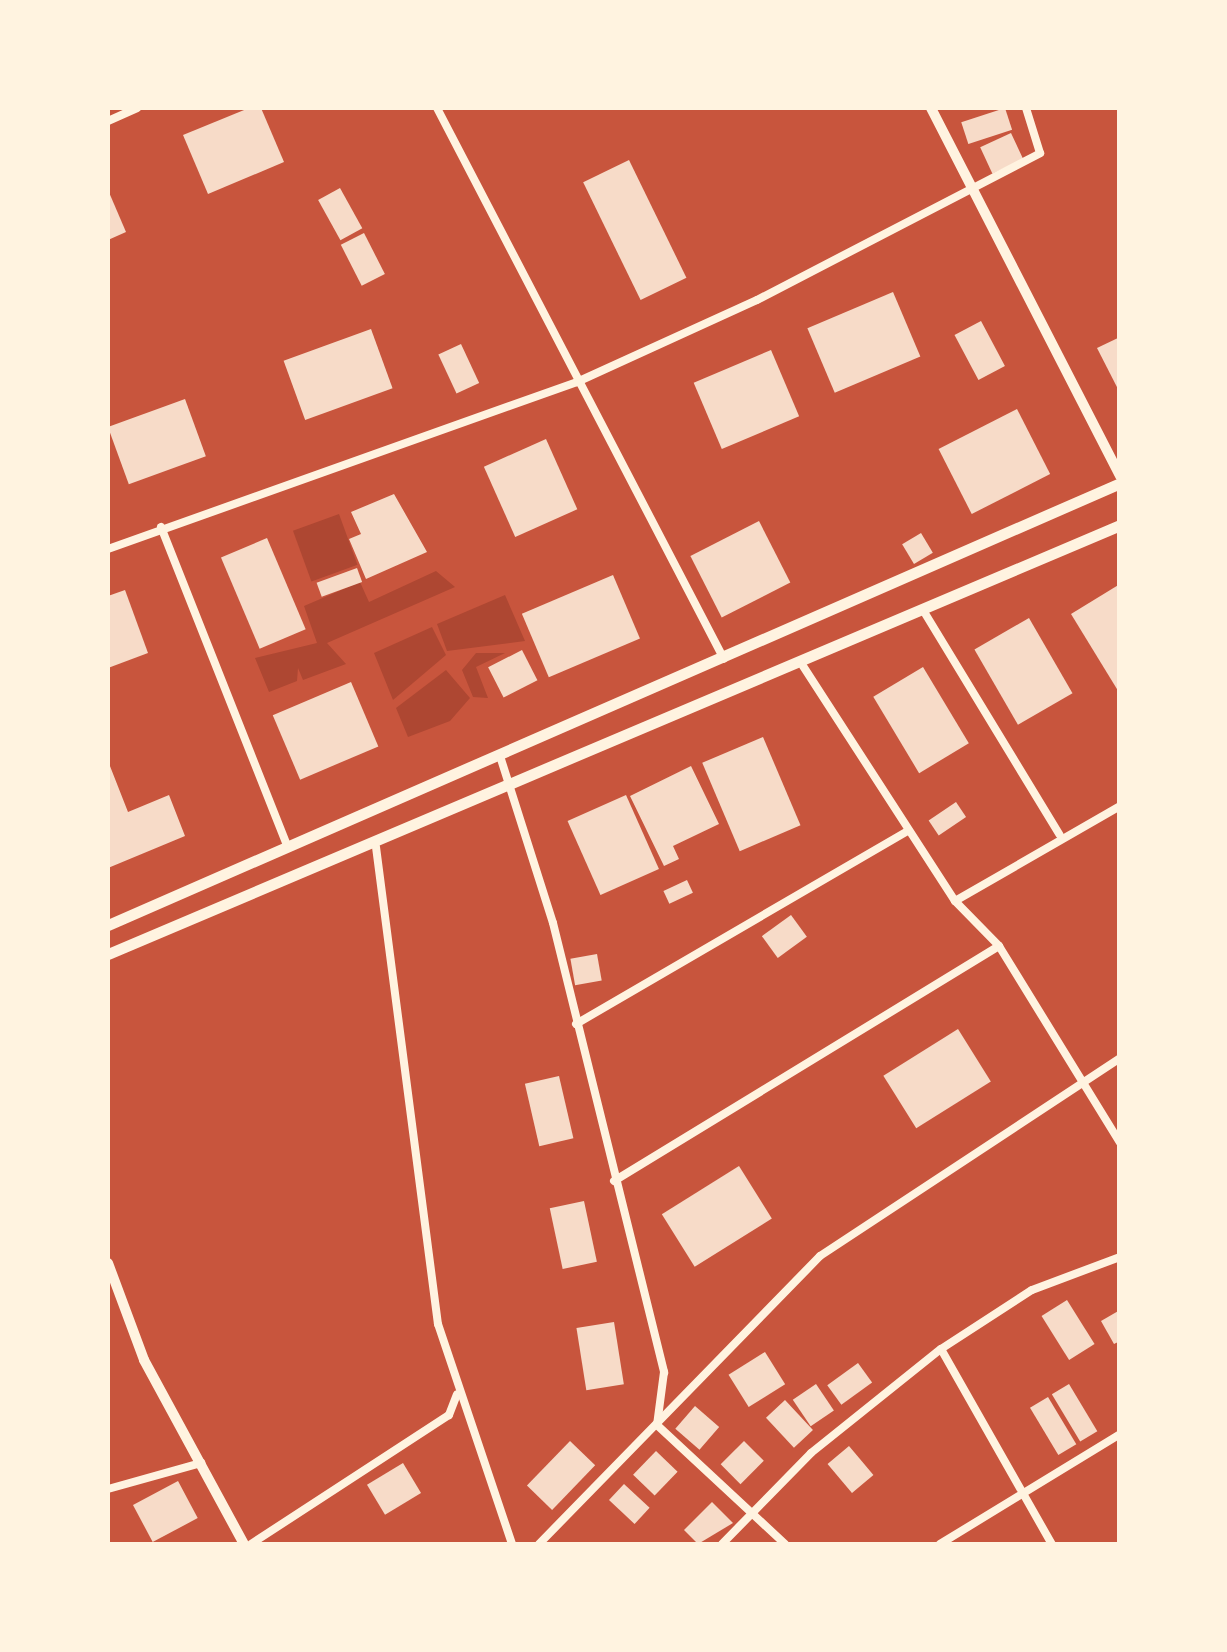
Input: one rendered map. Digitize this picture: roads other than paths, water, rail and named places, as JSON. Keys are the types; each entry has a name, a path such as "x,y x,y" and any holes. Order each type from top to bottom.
{"main road":[{"path":"108,925 724,660 1120,480"},
{"path":"108,954 513,789 1120,525"}],"street":[{"path":"108,120 136,108"},
{"path":"436,108 724,660"},
{"path":"931,108 1120,480"},
{"path":"108,549 577,382 974,192 1040,153 1026,108"},
{"path":"160,528 289,849"},
{"path":"923,610 1060,835"},
{"path":"803,666 955,901 999,946 1120,1143"},
{"path":"500,756 513,789 576,1024 664,1372 657,1425"},
{"path":"955,901 1060,835 1120,806"},
{"path":"576,1024 908,831"},
{"path":"376,846 438,1324 457,1394 512,1544"},
{"path":"614,1181 999,946"},
{"path":"540,1544 820,1256 1120,1058"},
{"path":"722,1544 750,1512 940,1349 1032,1290 1120,1257"},
{"path":"108,1263 139,1348 248,1544 449,1416 457,1394"},
{"path":"940,1349 1052,1544"},
{"path":"657,1425 785,1544"},
{"path":"940,1544 1119,1436"},
{"path":"108,1490 201,1463"}]}
